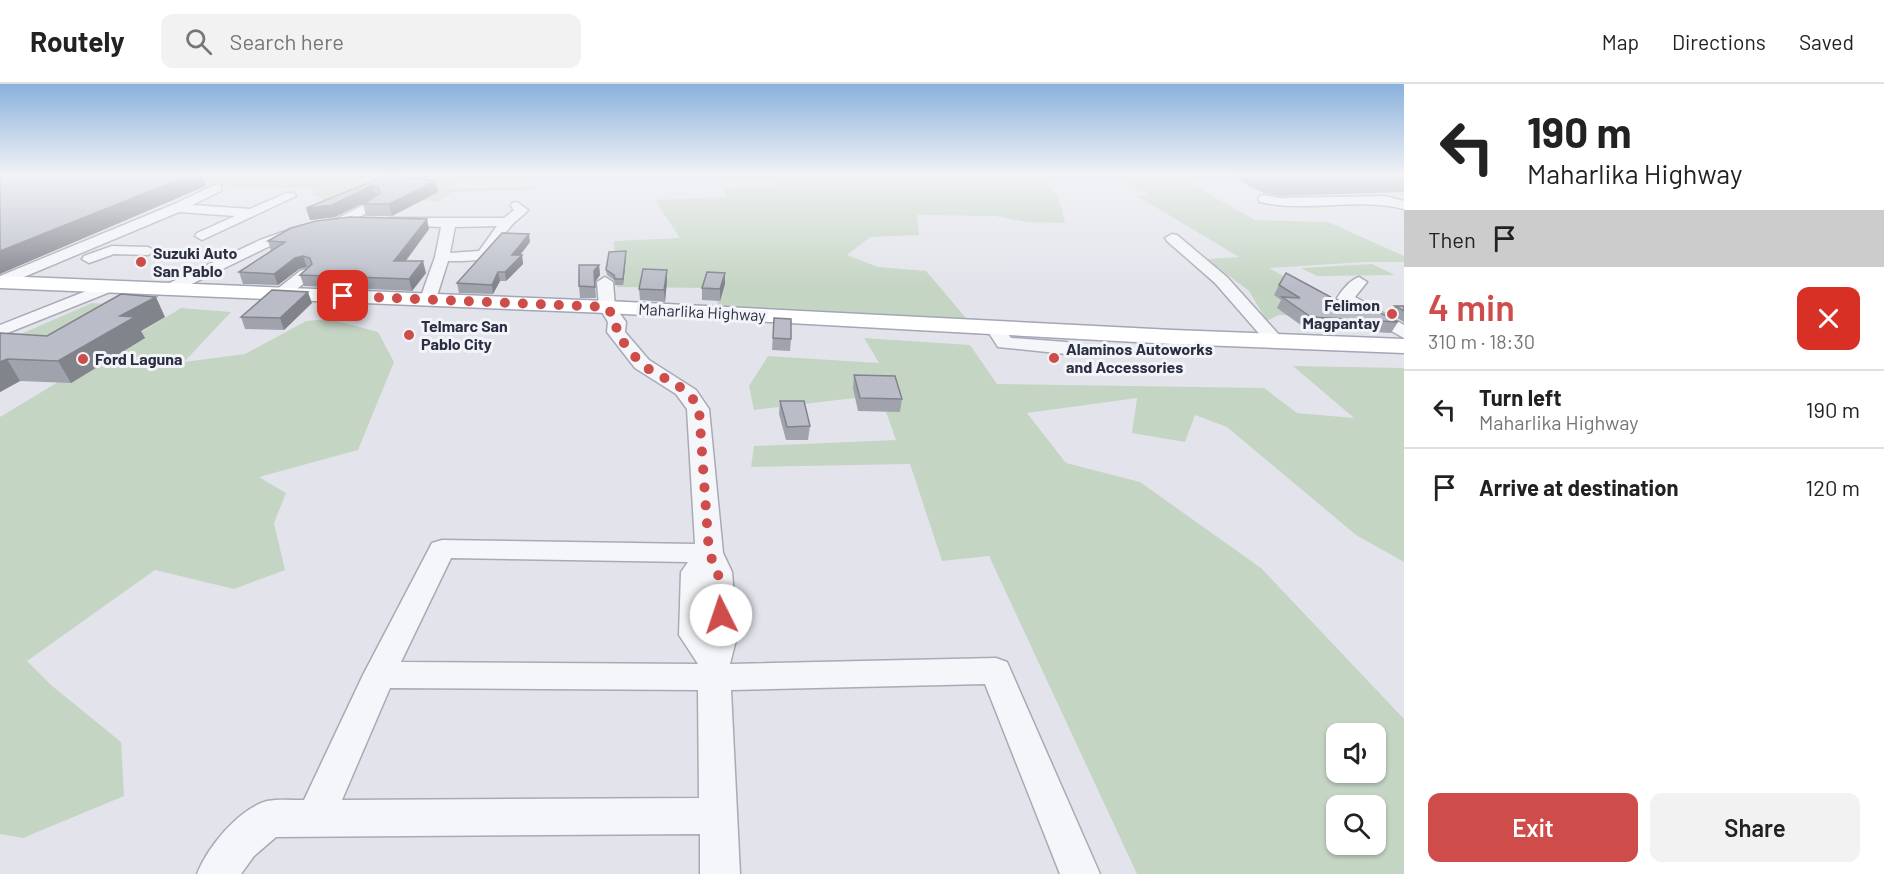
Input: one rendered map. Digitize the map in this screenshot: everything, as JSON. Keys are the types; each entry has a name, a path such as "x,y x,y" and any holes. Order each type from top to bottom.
{"main road":[{"name":"Maharlika Highway","path":"0,282 30,276 113,296 146,288 282,293 1404,346"}],"street":[{"path":"30,276 171,211"},
{"path":"220,211 252,213"},
{"path":"202,236 257,211"},
{"path":"340,222 361,211"},
{"path":"386,221 396,211"},
{"path":"442,257 480,256 507,222 521,211"},
{"path":"169,289 273,240 310,228 340,222 507,222"},
{"path":"428,299 442,257 449,223"},
{"path":"1172,238 1221,280 1275,341"},
{"path":"0,269 30,276 74,265"},
{"path":"282,293 306,274"},
{"path":"604,282 607,307 617,322 616,332 633,355 647,368 674,382 693,397 699,409 709,553 695,572 694,634 714,669 720,874"},
{"path":"1359,282 1345,298 1404,333"},
{"path":"0,331 113,296"},
{"path":"994,327 1005,343 1066,348"},
{"path":"315,818 379,675 442,549 709,553"},
{"path":"379,675 714,669 996,671 1080,874"},
{"path":"217,874 240,843 268,819 718,816"}],"green space":[{"path":"662,211 1062,211 1065,223 1025,222 995,216 917,215 919,235 870,237 847,255 878,267 926,271 966,318 718,309 716,288 617,287 614,241 680,238"},
{"path":"1162,211 1239,211 1255,220 1328,222 1404,256 1404,262 1269,268 1355,316 1279,315 1267,321 1249,291 1207,259 1239,257"},
{"path":"1372,264 1395,275 1317,276 1301,268"},
{"path":"92,303 107,304 31,347 0,343"},
{"path":"181,308 231,312 184,362 245,354 306,321 330,319 378,332 394,362 358,450 259,477 286,493 274,523 285,570 234,589 155,570 27,661 51,685 121,742 124,796 23,838 0,834 0,417"},
{"path":"864,338 970,345 997,384 1264,388 1297,413 1354,418 1293,366 1404,368 1404,562 1356,535 1227,427 1195,415 1185,442 1132,433 1137,398 1027,413 1066,463 1140,482 1261,568 1404,719 1404,874 1137,874 989,556 942,561 910,464 751,467 754,446 896,440 880,395 754,410 749,386 768,356 879,363"}],"building":[{"path":"0,211 101,211 0,251"},
{"path":"350,217 427,219 394,261 423,261 409,279 300,275 312,264 310,258 303,256 295,258 274,274 239,272 285,242 268,241 291,228 316,221"},
{"path":"502,233 529,234 512,255 522,255 505,272 498,272 492,285 457,283"},
{"path":"626,251 623,279 615,279 614,275 606,270 609,252"},
{"path":"579,265 599,265 594,271 595,287 579,286"},
{"path":"643,269 667,270 664,290 639,289"},
{"path":"707,272 725,273 720,289 702,288"},
{"path":"1286,273 1336,300 1359,302 1398,322 1311,317 1282,297 1300,298 1279,285"},
{"path":"272,290 308,292 280,318 241,317"},
{"path":"121,294 156,297 120,316 135,317 58,361 7,359 0,362 0,333 47,336"},
{"path":"774,318 791,319 791,339 773,338"},
{"path":"854,375 895,376 902,399 860,398"},
{"path":"780,401 804,401 810,426 787,427"}],"place":[{"name":"Suzuki Auto San Pablo","path":"141,262"},
{"name":"Felimon Magpantay","path":"1392,314"},
{"name":"Telmarc San Pablo City","path":"409,335"},
{"name":"Alaminos Autoworks and Accessories","path":"1054,358"},
{"name":"Ford Laguna","path":"83,359"}],"route":[{"path":"343,296 607,307 617,322 616,332 633,355 647,368 674,382 693,397 699,409 709,553 718,572 721,615"}]}
